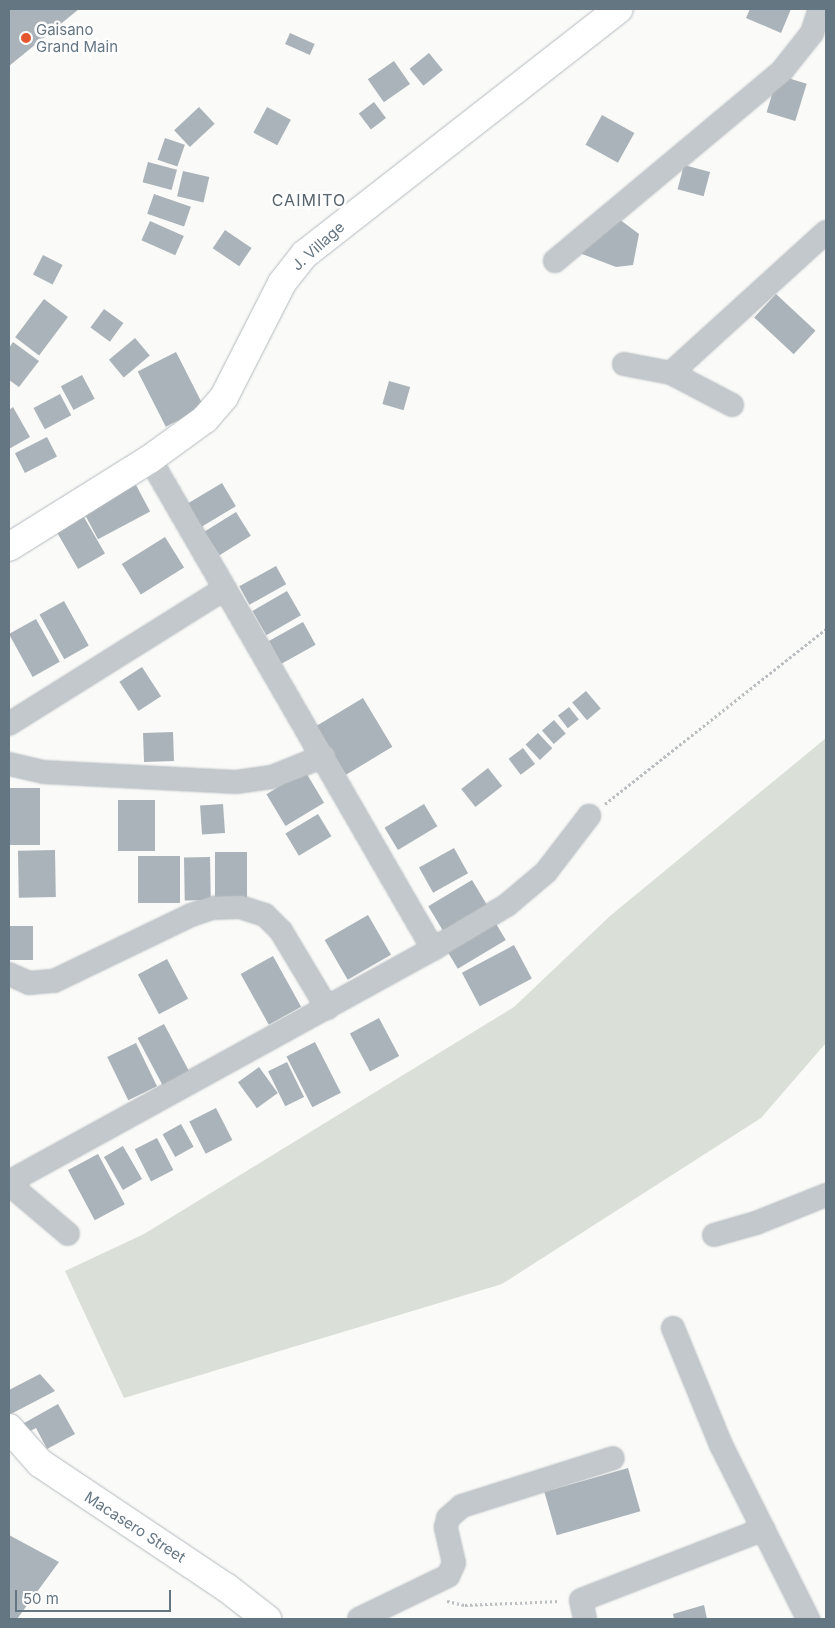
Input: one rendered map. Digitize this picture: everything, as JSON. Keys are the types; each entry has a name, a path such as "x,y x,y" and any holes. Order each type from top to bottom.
{"street":[{"name":"J. Village","path":"9,547 150,459 205,419 224,396 282,282 305,254 619,9"},
{"path":"555,261 781,72 812,33 820,9"},
{"path":"671,373 826,232"},
{"path":"624,364 671,373 732,405"},
{"path":"150,459 223,590 324,756 433,949"},
{"path":"9,724 223,590"},
{"path":"9,764 43,772 236,782 272,777 324,756"},
{"path":"68,1234 9,1183 433,949 528,890 546,872 589,816"},
{"path":"9,974 29,983 54,981 191,915 212,908 240,907 264,916 281,931 327,1008"},
{"path":"714,1235 756,1223 826,1195"},
{"path":"674,1328 721,1445 808,1619"},
{"name":"Macasero Street","path":"13,1440 74,1487 227,1588 267,1619"},
{"path":"359,1619 442,1580 452,1571 453,1556 446,1527 448,1518 462,1506 613,1458"},
{"path":"583,1610 764,1529"}],"path":[{"path":"589,816 826,629"},
{"path":"414,1594 464,1605 583,1610"}],"shaded area":[{"path":"826,738 826,1043 761,1118 502,1284 124,1398 65,1271 144,1234 514,1007 610,916"}],"building":[{"name":"Gaisano Grand Main","path":"9,9 79,9 9,66"},
{"path":"750,9 791,9 781,33 746,18"},
{"path":"290,33 315,44 310,55 285,44"},
{"path":"429,53 443,70 423,86 410,69"},
{"path":"394,61 410,84 384,102 368,79"},
{"path":"778,75 807,84 795,121 767,112"},
{"path":"374,102 386,118 371,129 359,113"},
{"path":"199,107 215,124 190,147 174,130"},
{"path":"267,107 291,120 277,145 253,133"},
{"path":"602,115 634,133 618,163 586,145"},
{"path":"165,138 185,145 177,167 158,160"},
{"path":"148,162 177,170 172,190 143,182"},
{"path":"684,165 710,172 704,196 678,189"},
{"path":"183,171 209,177 203,202 177,196"},
{"path":"154,194 191,207 184,227 147,214"},
{"path":"615,216 639,234 633,265 616,267 577,252"},
{"path":"150,221 184,236 175,255 141,240"},
{"path":"225,230 252,248 239,266 213,248"},
{"path":"43,255 63,265 53,285 33,275"},
{"path":"776,294 815,331 794,354 754,317"},
{"path":"44,299 68,317 39,355 15,337"},
{"path":"104,309 123,323 110,342 90,328"},
{"path":"135,338 150,356 124,377 109,360"},
{"path":"13,342 39,361 19,387 9,380 9,348"},
{"path":"176,352 204,407 166,427 138,372"},
{"path":"82,375 95,399 73,410 61,386"},
{"path":"389,381 410,387 404,410 382,404"},
{"path":"60,394 71,415 45,429 34,408"},
{"path":"13,407 30,437 9,449 9,410"},
{"path":"47,437 57,457 25,473 15,453"},
{"path":"222,483 236,506 201,527 187,504"},
{"path":"136,485 150,511 98,539 84,513"},
{"path":"81,512 105,554 78,569 54,528"},
{"path":"236,512 251,536 219,555 205,532"},
{"path":"165,537 184,568 141,595 122,564"},
{"path":"276,566 286,584 249,605 239,586"},
{"path":"287,591 301,615 266,635 252,611"},
{"path":"64,601 89,646 64,659 40,615"},
{"path":"36,619 60,662 33,677 9,634"},
{"path":"303,622 316,645 281,664 269,641"},
{"path":"142,667 161,696 138,711 119,682"},
{"path":"586,691 601,709 587,720 572,703"},
{"path":"363,698 392,747 346,775 317,726"},
{"path":"569,707 579,720 568,728 558,716"},
{"path":"554,720 566,734 554,744 542,730"},
{"path":"173,732 174,761 144,762 143,733"},
{"path":"538,733 552,748 540,760 526,745"},
{"path":"523,748 535,764 521,775 509,759"},
{"path":"488,768 502,786 475,807 461,789"},
{"path":"305,771 324,803 285,826 266,794"},
{"path":"10,788 40,788 40,845 10,845"},
{"path":"118,800 155,800 155,851 118,851"},
{"path":"223,804 225,833 202,835 200,806"},
{"path":"424,804 437,826 398,850 385,828"},
{"path":"318,814 331,836 299,856 285,834"},
{"path":"454,848 468,873 433,893 419,867"},
{"path":"55,850 56,897 19,898 18,851"},
{"path":"215,852 247,852 247,897 215,897"},
{"path":"138,856 180,856 180,903 138,903"},
{"path":"184,857 210,857 211,900 185,900"},
{"path":"472,880 489,908 445,935 428,906"},
{"path":"368,915 391,955 348,980 325,940"},
{"path":"495,922 506,940 458,969 447,951"},
{"path":"9,926 33,926 33,960 9,960"},
{"path":"514,945 532,979 480,1006 462,973"},
{"path":"273,956 301,1007 269,1025 241,974"},
{"path":"167,959 188,999 159,1014 138,974"},
{"path":"379,1018 399,1056 370,1071 350,1033"},
{"path":"164,1024 189,1072 163,1086 138,1038"},
{"path":"315,1042 341,1093 312,1107 286,1057"},
{"path":"136,1043 157,1086 128,1100 107,1057"},
{"path":"287,1062 304,1097 285,1106 268,1071"},
{"path":"259,1067 278,1093 257,1108 238,1082"},
{"path":"216,1108 232,1140 206,1154 189,1122"},
{"path":"181,1124 194,1147 175,1157 163,1134"},
{"path":"157,1138 173,1170 151,1181 135,1149"},
{"path":"123,1146 142,1179 123,1190 104,1157"},
{"path":"98,1154 125,1204 95,1220 68,1170"},
{"path":"40,1374 55,1391 9,1415 9,1390"},
{"path":"58,1404 75,1434 47,1449 36,1428 22,1435 17,1427"},
{"path":"628,1468 640,1511 557,1535 544,1492"},
{"path":"9,1535 59,1562 17,1619 9,1619"},
{"path":"704,1605 707,1619 674,1619 673,1614"}],"place":[{"name":"Gaisano Grand Main","path":"26,38"}],"district":[{"name":"CAIMITO","path":"309,200"}]}
